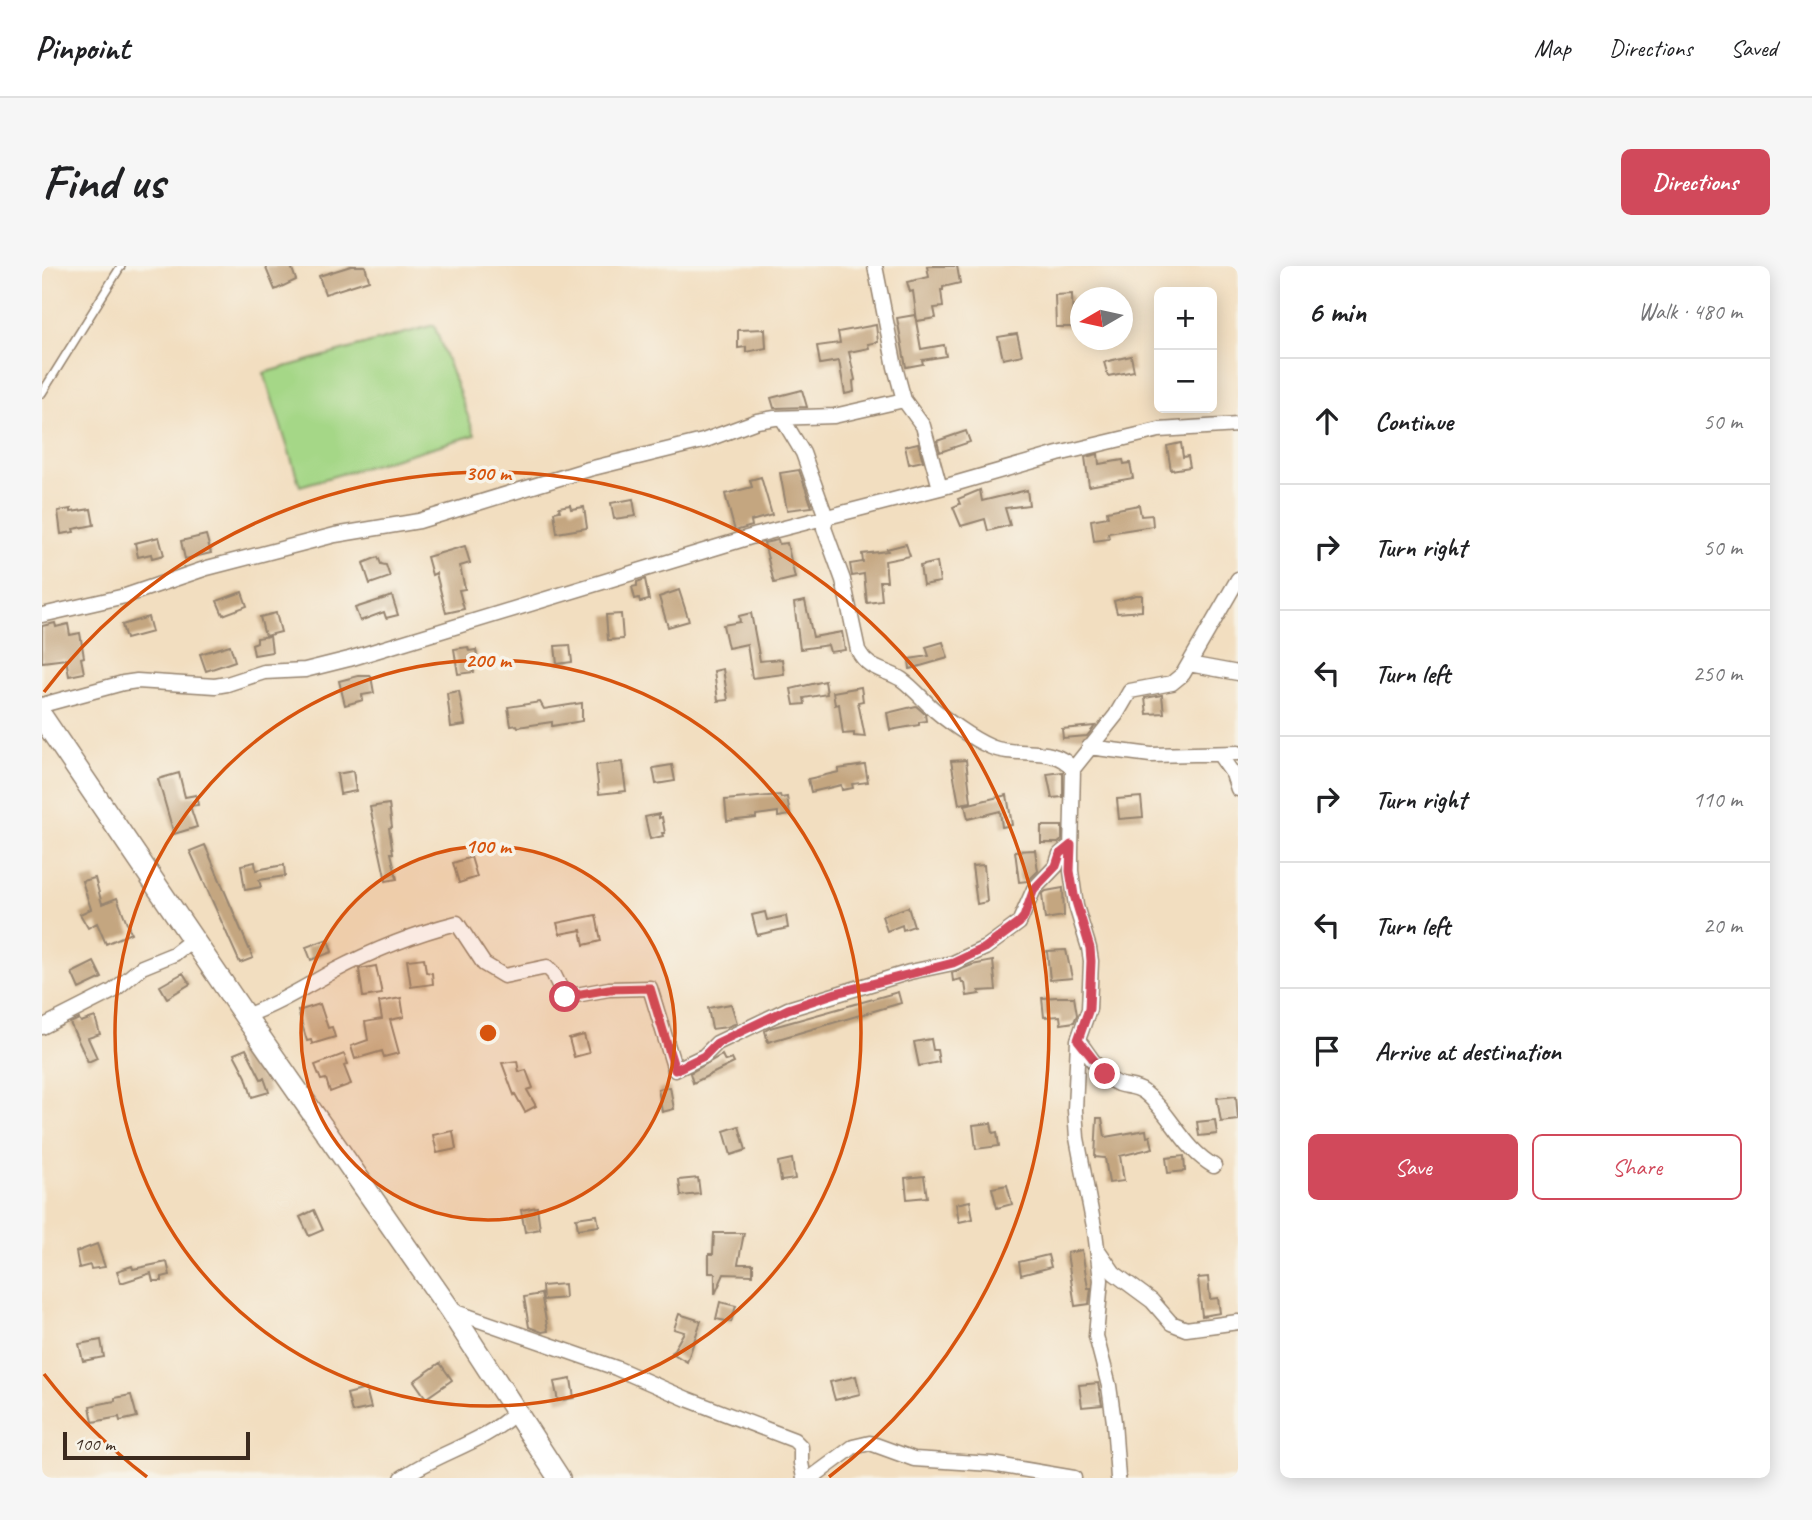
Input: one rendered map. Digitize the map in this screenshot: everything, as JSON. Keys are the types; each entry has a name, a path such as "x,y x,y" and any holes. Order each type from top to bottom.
{"street":[{"path":"875,266 904,400 923,426 940,488"},
{"path":"42,615 125,596 207,568 335,536 419,521 589,469 704,441 757,421 834,416 904,400"},
{"path":"782,418 803,453 826,517 824,528 843,580 858,650 867,664 900,678 938,712 993,748 1045,754 1064,761 1073,769"},
{"path":"42,705 130,682 215,686 264,672 305,670 757,535 940,488 1058,454 1159,430 1238,425"},
{"path":"1118,1478 1111,1398 1096,1336 1101,1295 1097,1249 1077,1138 1075,1110 1078,1040 1089,1009 1091,961 1070,871 1073,769 1116,715 1130,691 1171,683 1189,664 1238,579"},
{"path":"1189,664 1238,673"},
{"path":"42,718 450,1310 559,1478"},
{"path":"1089,747 1151,755 1238,754"},
{"path":"1219,754 1233,774 1238,789"},
{"path":"245,1016 278,1003 328,974 397,941 457,923 484,964 504,976 547,967 565,997 609,989 650,988 675,1070 704,1056 717,1043 788,1009 825,996 953,963 985,948 1019,923 1024,917 1034,889 1056,866 1060,854 1071,845"},
{"path":"42,1027 113,991 142,967 174,954 193,939"},
{"path":"1078,1040 1105,1074 1117,1084 1142,1090 1184,1141 1214,1166"},
{"path":"1097,1249 1114,1273 1152,1301 1171,1323 1186,1329 1238,1322"},
{"path":"450,1310 616,1368 687,1399 794,1440 801,1447 804,1478"},
{"path":"402,1478 484,1437 502,1426 515,1413"},
{"path":"811,1478 853,1447 870,1443 914,1459 992,1464 1074,1478"}],"lane":[{"path":"42,393 121,266"}],"green space":[{"path":"434,325 475,435 300,486 264,373"}],"building":[{"path":"265,266 291,266 296,280 275,290"},
{"path":"351,266 365,266 369,280 325,294 319,276"},
{"path":"927,266 957,266 960,283 943,287 943,307 934,308 936,318 917,321 913,291 910,292 907,282 929,277"},
{"path":"1070,294 1070,327 1056,327 1055,295"},
{"path":"915,315 921,349 944,345 946,356 922,360 923,364 906,367 897,318"},
{"path":"876,325 878,342 868,344 869,348 849,352 855,380 854,392 845,394 839,361 820,364 817,346 840,343 838,332"},
{"path":"765,329 766,348 746,352 746,347 738,348 738,330"},
{"path":"1017,334 1022,355 1003,359 998,337"},
{"path":"1131,356 1134,371 1108,376 1104,362"},
{"path":"802,390 807,407 774,408 771,398"},
{"path":"966,431 970,442 940,452 937,441"},
{"path":"918,443 923,461 909,464 905,446"},
{"path":"1181,443 1183,457 1188,456 1190,467 1171,470 1167,446"},
{"path":"1098,454 1099,464 1123,460 1124,464 1130,463 1133,478 1089,486 1085,457"},
{"path":"799,470 812,507 787,510 780,473"},
{"path":"761,477 772,515 751,521 752,526 735,531 725,494 752,487 750,480"},
{"path":"980,490 982,501 1027,490 1029,505 1005,508 1010,525 988,531 985,519 961,526 953,507 960,504 958,499"},
{"path":"633,499 636,516 614,519 611,503"},
{"path":"570,505 571,509 584,507 587,528 557,533 554,512 560,511 559,507"},
{"path":"1139,505 1141,516 1152,515 1153,526 1108,533 1109,539 1094,541 1091,520 1108,517 1107,511"},
{"path":"71,509 71,512 91,509 94,525 61,534 58,511"},
{"path":"206,535 211,553 185,559 181,541"},
{"path":"159,537 164,555 138,557 135,543"},
{"path":"778,540 779,544 787,543 795,578 774,583 764,543"},
{"path":"906,544 910,556 885,561 887,581 880,581 882,601 867,603 864,574 852,576 850,564 863,562 862,554 888,551 887,549"},
{"path":"465,546 470,563 460,566 465,589 459,590 464,609 446,613 436,573 432,575 427,557"},
{"path":"378,557 381,564 386,565 390,577 370,584 363,563"},
{"path":"937,562 940,582 923,585 920,566"},
{"path":"645,579 649,600 640,602 639,598 635,599 632,587"},
{"path":"679,590 689,621 668,627 659,597"},
{"path":"242,592 247,606 223,615 217,601"},
{"path":"1142,595 1142,611 1117,613 1114,601"},
{"path":"392,596 398,615 386,618 384,612 360,621 355,608"},
{"path":"805,601 813,637 842,632 845,650 830,652 828,645 800,649 794,603"},
{"path":"276,613 281,632 265,636 260,617"},
{"path":"751,613 760,661 782,659 784,674 752,678 747,644 728,648 723,625 740,622 739,616"},
{"path":"621,614 623,639 608,640 606,615"},
{"path":"148,617 152,632 126,639 122,625"},
{"path":"55,623 56,627 68,624 70,635 80,633 84,673 69,676 66,659 42,662 42,626"},
{"path":"270,636 272,652 254,655 252,644 257,642 257,638"},
{"path":"943,642 948,658 910,669 909,659 929,656 926,647"},
{"path":"230,645 235,661 206,671 200,654"},
{"path":"570,645 572,662 557,664 555,646"},
{"path":"468,647 469,651 476,650 478,661 472,662 474,672 458,674 454,649"},
{"path":"723,669 728,700 718,701 714,671"},
{"path":"371,676 374,693 362,695 363,700 345,705 339,681"},
{"path":"825,681 827,694 804,698 805,704 794,705 791,689"},
{"path":"861,687 863,701 858,702 865,737 854,736 854,733 843,734 839,704 835,705 833,692"},
{"path":"459,691 465,725 451,727 447,693"},
{"path":"1162,695 1164,713 1147,714 1145,698"},
{"path":"540,702 544,709 582,703 582,721 552,726 552,722 511,726 508,707"},
{"path":"916,706 925,714 926,721 919,722 919,725 890,730 887,713"},
{"path":"1095,726 1087,736 1063,738 1062,729"},
{"path":"966,760 971,802 959,804 951,761"},
{"path":"622,762 626,791 599,794 596,765"},
{"path":"672,765 675,781 656,784 653,768"},
{"path":"865,765 868,782 852,784 853,788 842,790 841,785 811,792 808,779 839,772 838,769"},
{"path":"353,771 356,791 340,794 337,774"},
{"path":"1063,772 1063,797 1052,798 1047,774"},
{"path":"179,773 185,797 196,795 198,805 190,806 197,827 174,834 158,779"},
{"path":"780,795 781,798 787,797 790,815 778,817 778,812 727,821 725,800"},
{"path":"1007,795 1012,825 1002,827 1000,811 968,819 965,805"},
{"path":"1141,797 1143,817 1119,819 1117,799"},
{"path":"389,804 391,853 397,879 386,881 370,807"},
{"path":"659,814 665,833 650,839 645,817"},
{"path":"1041,826 1062,826 1062,840 1058,843 1041,843"},
{"path":"205,845 253,958 240,963 190,851"},
{"path":"1035,850 1038,871 1028,881 1019,882 1015,851"},
{"path":"471,857 477,877 459,883 453,863"},
{"path":"255,862 256,870 284,865 285,876 259,880 261,887 245,890 241,865"},
{"path":"984,865 987,902 977,904 972,866"},
{"path":"95,878 102,904 117,898 131,933 106,944 97,923 88,928 80,914 91,909 82,881"},
{"path":"1063,888 1064,916 1045,919 1042,894"},
{"path":"908,907 914,926 903,930 902,925 887,931 882,916"},
{"path":"765,912 767,920 786,916 788,928 757,935 752,915"},
{"path":"596,915 601,941 584,945 581,930 560,934 557,923"},
{"path":"328,939 332,952 311,960 306,947"},
{"path":"1066,950 1072,978 1050,980 1047,951"},
{"path":"424,958 426,972 432,973 433,984 411,987 407,960"},
{"path":"993,961 996,990 979,991 980,994 967,996 965,983 962,983 961,979 953,981 952,973"},
{"path":"94,962 102,978 79,989 72,973"},
{"path":"376,966 382,994 363,997 359,969"},
{"path":"183,973 190,984 167,998 160,986"},
{"path":"898,992 901,1003 768,1042 765,1031 770,1028"},
{"path":"1074,997 1077,1015 1074,1022 1061,1024 1060,1016 1044,1017 1042,998"},
{"path":"401,998 404,1017 390,1020 399,1053 384,1057 382,1051 355,1059 351,1046 368,1040 365,1022 382,1019 379,1002"},
{"path":"320,1004 328,1028 332,1027 335,1037 312,1044 311,1040 307,1041 298,1011"},
{"path":"731,1004 737,1023 712,1029 708,1008"},
{"path":"95,1017 100,1034 88,1038 97,1058 88,1062 70,1023"},
{"path":"584,1035 589,1053 574,1057 569,1039"},
{"path":"931,1039 939,1062 919,1066 914,1042"},
{"path":"246,1049 261,1079 264,1078 269,1092 252,1097 246,1077 234,1054"},
{"path":"344,1054 348,1064 344,1066 351,1084 330,1092 326,1079 321,1080 315,1065"},
{"path":"722,1055 725,1061 732,1059 734,1063 693,1083 690,1073"},
{"path":"517,1061 519,1072 526,1070 533,1088 527,1090 536,1106 525,1112 514,1095 502,1063"},
{"path":"670,1087 674,1109 662,1112 658,1089"},
{"path":"1236,1096 1238,1120 1221,1122 1217,1098"},
{"path":"1097,1118 1102,1118 1105,1137 1146,1130 1147,1137 1150,1136 1153,1148 1120,1156 1124,1181 1109,1183 1105,1158 1095,1157"},
{"path":"1215,1120 1217,1134 1199,1136 1197,1122"},
{"path":"991,1123 993,1133 997,1132 999,1146 976,1149 973,1125"},
{"path":"739,1126 746,1150 731,1155 724,1131"},
{"path":"453,1131 456,1149 437,1153 433,1135"},
{"path":"1184,1156 1185,1171 1168,1173 1166,1158"},
{"path":"792,1159 795,1179 781,1181 778,1162"},
{"path":"924,1176 927,1197 907,1199 905,1178"},
{"path":"698,1178 700,1194 681,1196 679,1180"},
{"path":"1007,1185 1012,1204 997,1208 992,1188"},
{"path":"970,1201 973,1219 959,1222 956,1204"},
{"path":"537,1207 540,1229 525,1232 521,1210"},
{"path":"314,1210 323,1230 309,1236 300,1217"},
{"path":"597,1215 599,1226 578,1229 576,1218"},
{"path":"714,1233 744,1233 738,1264 753,1264 753,1275 724,1274 715,1294 715,1273 709,1273 709,1254 713,1254"},
{"path":"97,1244 105,1267 91,1269 90,1265 79,1268 76,1252"},
{"path":"1082,1250 1088,1288 1091,1288 1089,1304 1075,1306 1067,1253"},
{"path":"1048,1255 1051,1267 1021,1275 1019,1262"},
{"path":"167,1262 170,1275 162,1277 162,1281 153,1281 151,1273 121,1283 117,1271 132,1266 133,1269"},
{"path":"1208,1277 1210,1299 1218,1298 1220,1313 1202,1316 1198,1278"},
{"path":"564,1284 565,1298 543,1300 542,1286"},
{"path":"541,1294 548,1331 542,1332 529,1327 524,1297"},
{"path":"720,1302 736,1306 731,1322 716,1319"},
{"path":"679,1314 701,1321 687,1362 672,1353 684,1332 674,1329"},
{"path":"101,1340 104,1357 83,1361 79,1344"},
{"path":"440,1363 452,1380 426,1398 414,1381"},
{"path":"856,1376 860,1394 835,1400 830,1382"},
{"path":"571,1379 574,1398 558,1401 554,1382"},
{"path":"1098,1383 1102,1405 1082,1407 1079,1385"},
{"path":"366,1389 371,1408 352,1412 347,1394"},
{"path":"131,1395 137,1417 93,1422 90,1406"}],"route":[{"path":"565,997 609,989 650,988 666,1033 675,1070 704,1056 717,1043 788,1009 910,972 953,963 985,948 1019,923 1024,917 1034,889 1056,866 1063,850 1071,845 1070,871 1074,895 1090,948 1091,961 1089,1009 1078,1040 1105,1074"}]}
